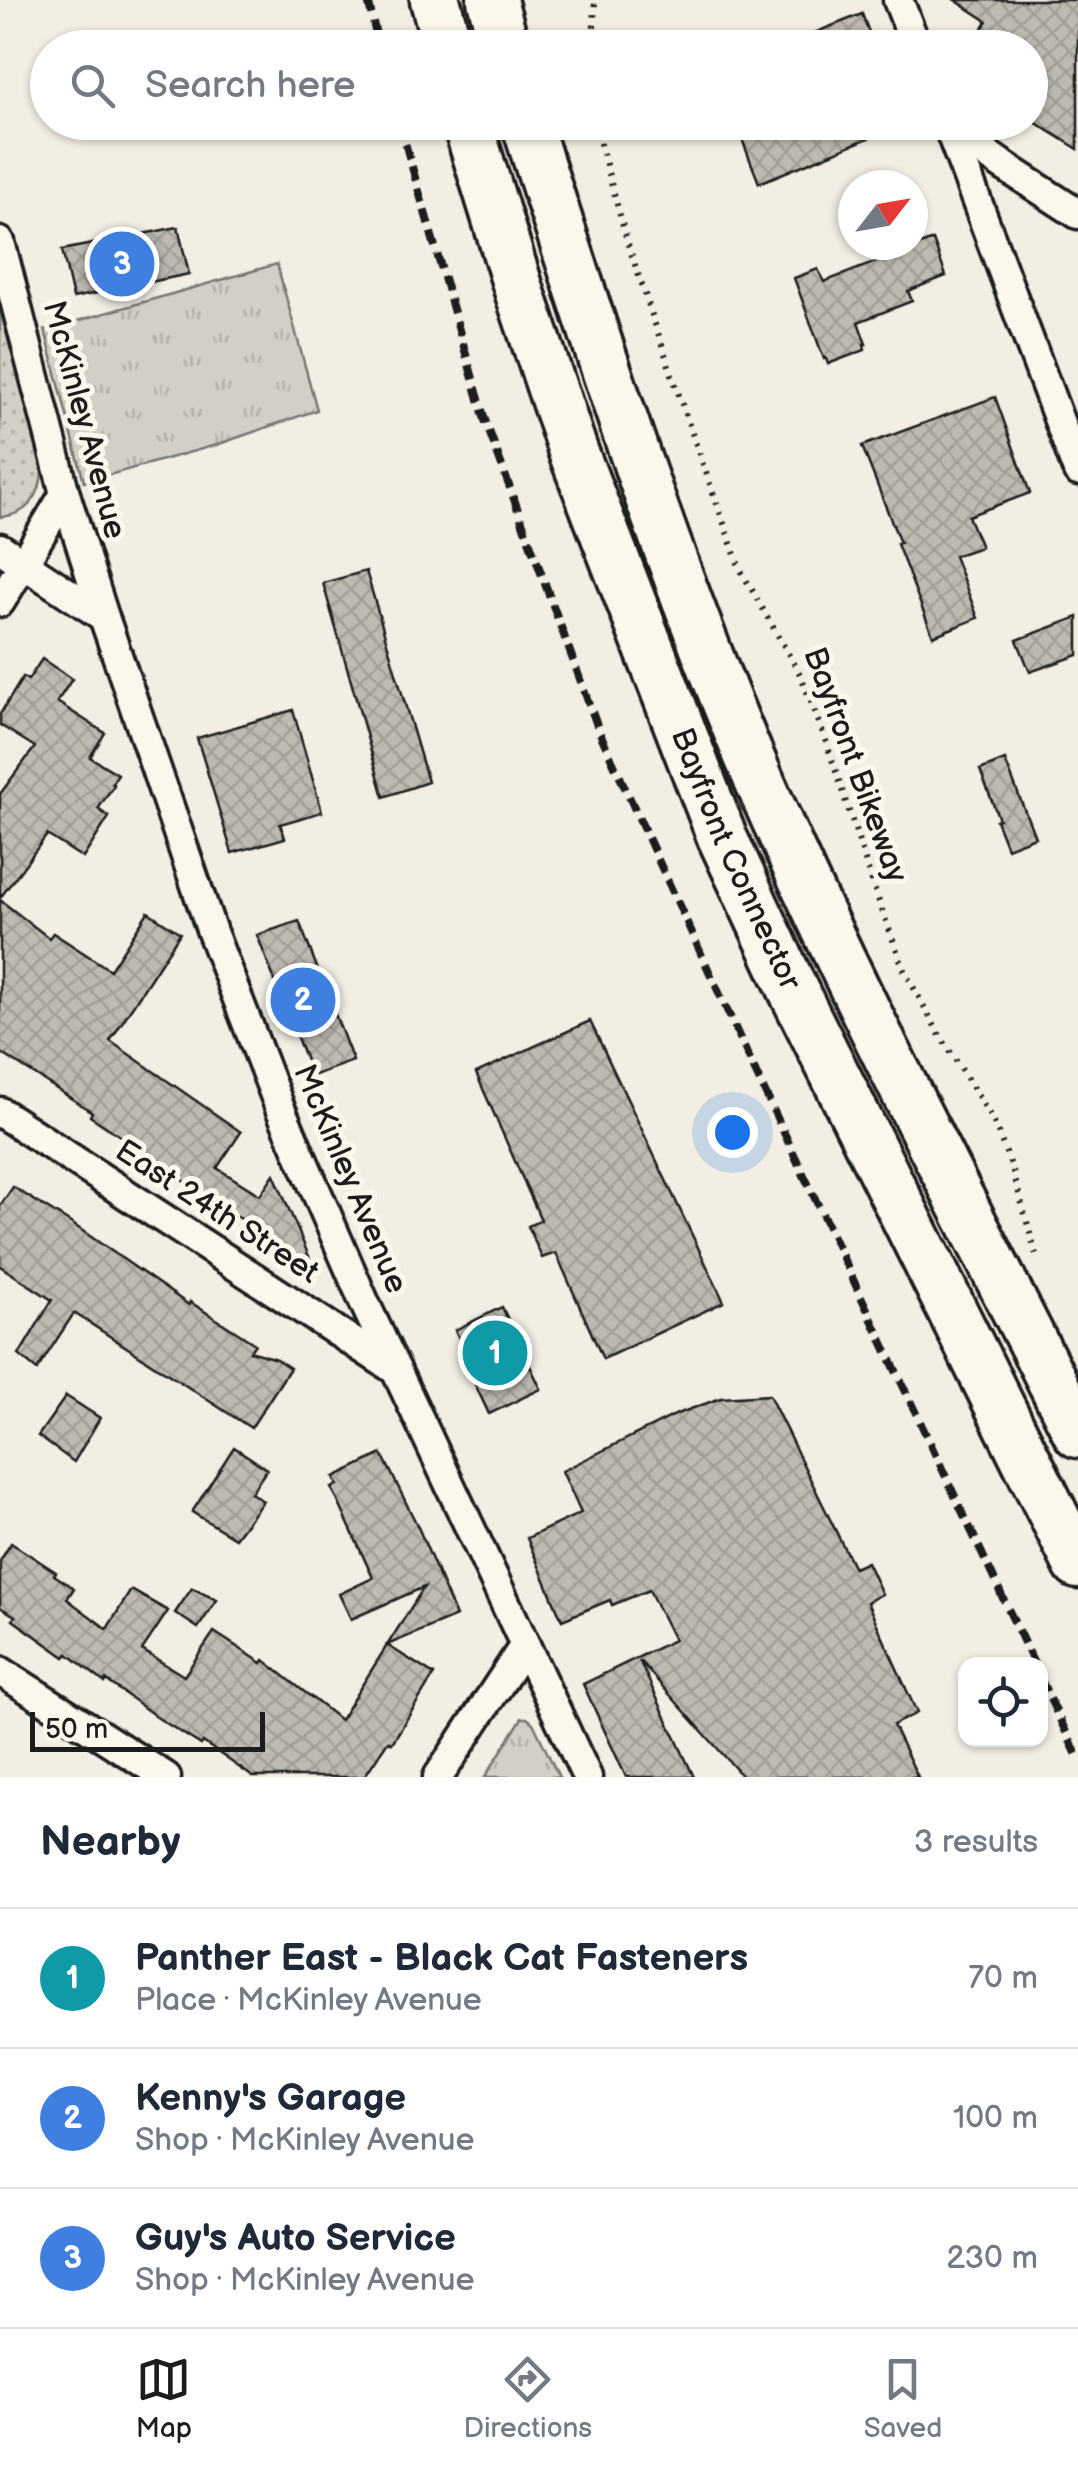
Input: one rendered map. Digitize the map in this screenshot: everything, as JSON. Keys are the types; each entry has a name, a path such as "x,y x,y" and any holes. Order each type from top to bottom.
{"highway":[{"path":"436,0 444,30"},
{"path":"492,0 501,30"},
{"name":"Bayfront Connector","path":"473,140 573,451 722,837 795,994 1078,1564"},
{"name":"Bayfront Connector","path":"532,140 621,416 767,799 850,979 1078,1434"}],"street":[{"path":"898,0 910,30"},
{"path":"953,140 1078,471"},
{"path":"969,140 1078,214"},
{"name":"McKinley Avenue","path":"0,242 65,494 212,932 304,1164 587,1777"},
{"path":"0,602 65,494"},
{"path":"0,548 104,618"},
{"name":"East 24th Street","path":"0,1112 396,1370"},
{"path":"438,1777 525,1645"},
{"path":"0,1671 166,1777"}],"path":[{"path":"594,30 595,0"},
{"name":"Bayfront Bikeway","path":"600,140 627,241 740,569 801,676 904,970 994,1120 1042,1273"}],"green space":[{"path":"277,264 317,410 216,445 84,482 45,330"},
{"path":"0,308 42,468 32,502 18,512 0,517"},
{"path":"522,1718 533,1723 559,1777 485,1777"}],"building":[{"path":"955,0 1078,0 1078,149 1048,130 1048,30 982,30 987,21"},
{"path":"862,14 868,30 822,30"},
{"path":"742,140 864,140 759,183"},
{"path":"178,227 189,274 73,298 62,250"},
{"path":"933,240 946,276 908,291 912,301 858,322 865,350 828,364 794,278 818,269 824,282 881,260 928,260 928,242"},
{"path":"995,397 1030,493 968,516 981,547 954,556 978,618 933,636 862,446"},
{"path":"366,571 428,782 384,797 323,583"},
{"path":"1078,617 1078,655 1030,672 1017,640"},
{"path":"42,659 72,679 57,702 105,733 90,757 118,774 98,809 109,817 83,858 47,835 0,898 0,794 35,747 0,725 0,714 23,677 28,680"},
{"path":"293,710 322,812 280,824 285,838 232,853 197,738"},
{"path":"1005,760 1035,837 1007,848 980,770"},
{"path":"0,900 49,938 53,933 110,970 148,912 180,933 110,1041 241,1132 217,1168 260,1195 274,1174 314,1268 121,1142 123,1138 90,1116 92,1112 0,1052"},
{"path":"299,921 353,1061 312,1076 257,935"},
{"path":"590,1021 724,1302 603,1359 556,1253 542,1258 528,1226 541,1220 476,1073"},
{"path":"13,1187 189,1305 190,1302 255,1344 250,1351 290,1368 251,1428 74,1313 37,1370 19,1355 52,1300 0,1266 0,1206"},
{"path":"502,1307 541,1389 489,1414 472,1378 477,1376 455,1330"},
{"path":"769,1395 854,1568 867,1562 882,1594 867,1602 917,1713 893,1725 918,1777 743,1777 639,1660 694,1777 626,1777 583,1684 674,1640 649,1590 612,1605 610,1600 562,1620 527,1538 581,1513 562,1471 677,1414 721,1398"},
{"path":"66,1396 100,1418 74,1462 38,1436"},
{"path":"234,1447 267,1469 251,1493 263,1501 235,1538 192,1512"},
{"path":"382,1454 456,1616 388,1645 424,1587 351,1619 339,1594 373,1578 332,1488 338,1485 334,1477"},
{"path":"11,1543 74,1588 67,1599 107,1629 131,1590 168,1611 142,1650 184,1676 214,1632 262,1663 264,1660 340,1720 387,1645 434,1675 392,1743 388,1741 364,1777 253,1777 13,1620 15,1616 0,1607 0,1561"},
{"path":"192,1588 217,1600 198,1628 175,1613"}],"railway":[{"path":"368,0 375,30"},
{"path":"404,140 485,420 599,731 1031,1657"},
{"path":"1048,1695 1078,1757"}],"place":[{"name":"Guy's Auto Service","path":"122,264"},
{"name":"Kenny's Garage","path":"303,1000"},
{"name":"Panther East - Black Cat Fasteners","path":"495,1353"}]}
